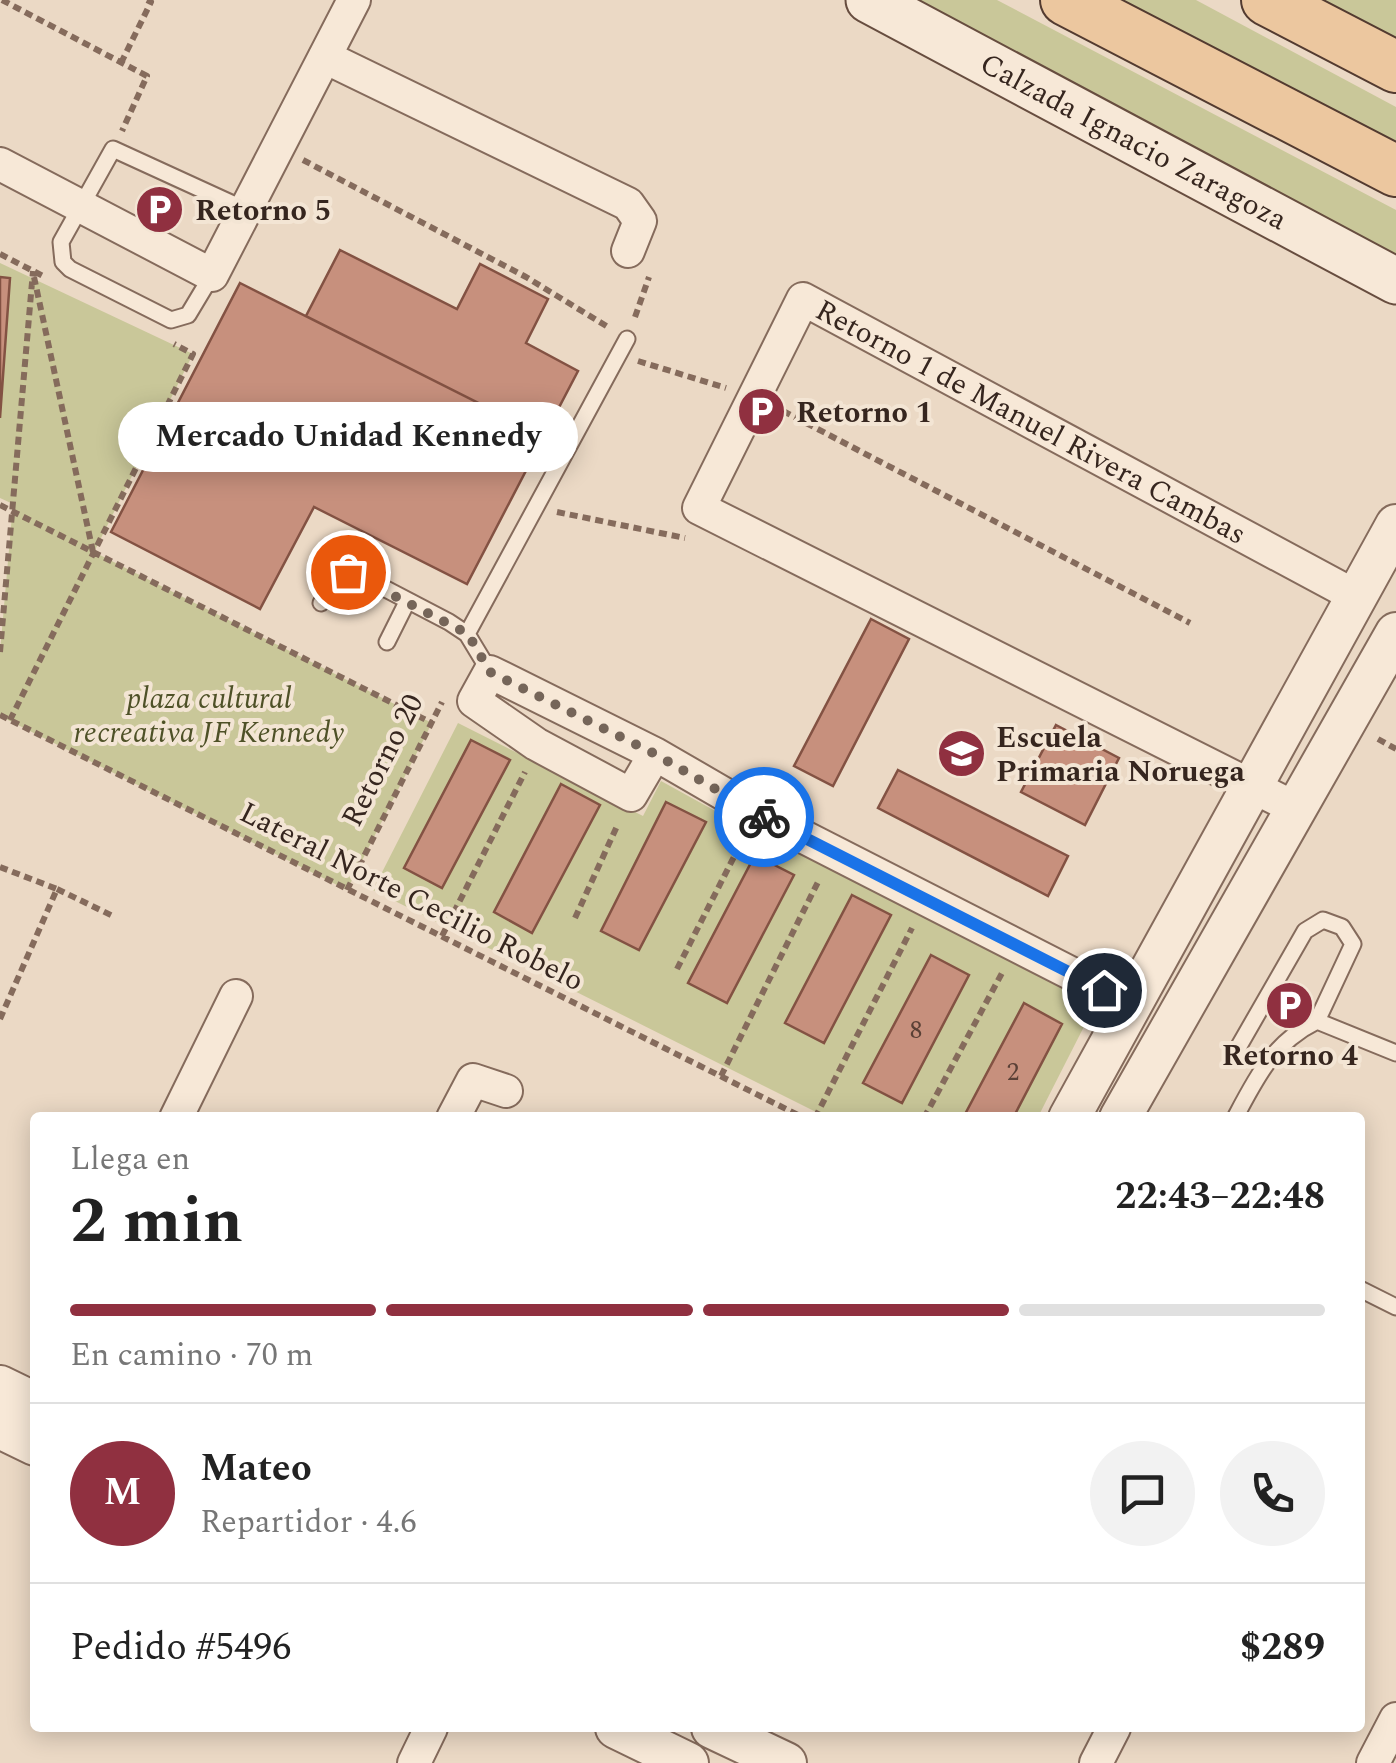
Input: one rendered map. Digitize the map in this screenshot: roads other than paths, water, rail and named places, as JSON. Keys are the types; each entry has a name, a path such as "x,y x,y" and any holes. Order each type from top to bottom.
{"main road":[{"name":"Calzada Ignacio Zaragoza","path":"869,0 1396,281"},
{"path":"1066,0 1396,171"},
{"path":"1267,0 1396,67"}],"street":[{"path":"0,164 212,275 354,0"},
{"path":"325,57 628,204 640,221 628,251"},
{"name":"Retorno 1 de Manuel Rivera Cambas","path":"1254,786 699,508 803,299 1359,598"},
{"path":"1072,1112 1396,525"},
{"path":"1123,1112 1396,632"},
{"path":"482,686 655,754 755,812 1132,1005"},
{"path":"482,686 536,744 631,795 655,754"},
{"path":"1254,786 1297,809"},
{"path":"179,1112 236,996"},
{"path":"455,1112 473,1080 506,1091"},
{"path":"0,1386 30,1401"},
{"path":"0,1428 30,1443"},
{"path":"1373,1763 1396,1719"},
{"path":"414,1763 429,1732"},
{"path":"624,1732 688,1763"},
{"path":"1096,1763 1112,1732"},
{"path":"717,1738 770,1751"}],"lane":[{"path":"212,275 194,308 181,320 160,317 70,269 59,252 80,204 114,148 244,208"},
{"path":"482,686 468,634 627,339"},
{"path":"321,603 330,584 348,572 468,634"},
{"path":"387,642 407,602"},
{"path":"1235,1053 1306,931 1323,920 1342,927 1353,944 1317,1021 1292,1033 1262,1065 1239,1112"},
{"path":"1317,1021 1396,1053"},
{"path":"1365,1291 1396,1307"}],"place":[{"name":"Retorno 5","path":"160,210"},
{"name":"Retorno 1","path":"761,412"},
{"name":"Mercado Unidad Kennedy","path":"348,572"},
{"name":"Escuela Primaria Noruega","path":"961,754"},
{"name":"Retorno 4","path":"1290,1006"}],"park label":[{"name":"plaza cultural recreativa JF Kennedy","path":"209,715"}]}
